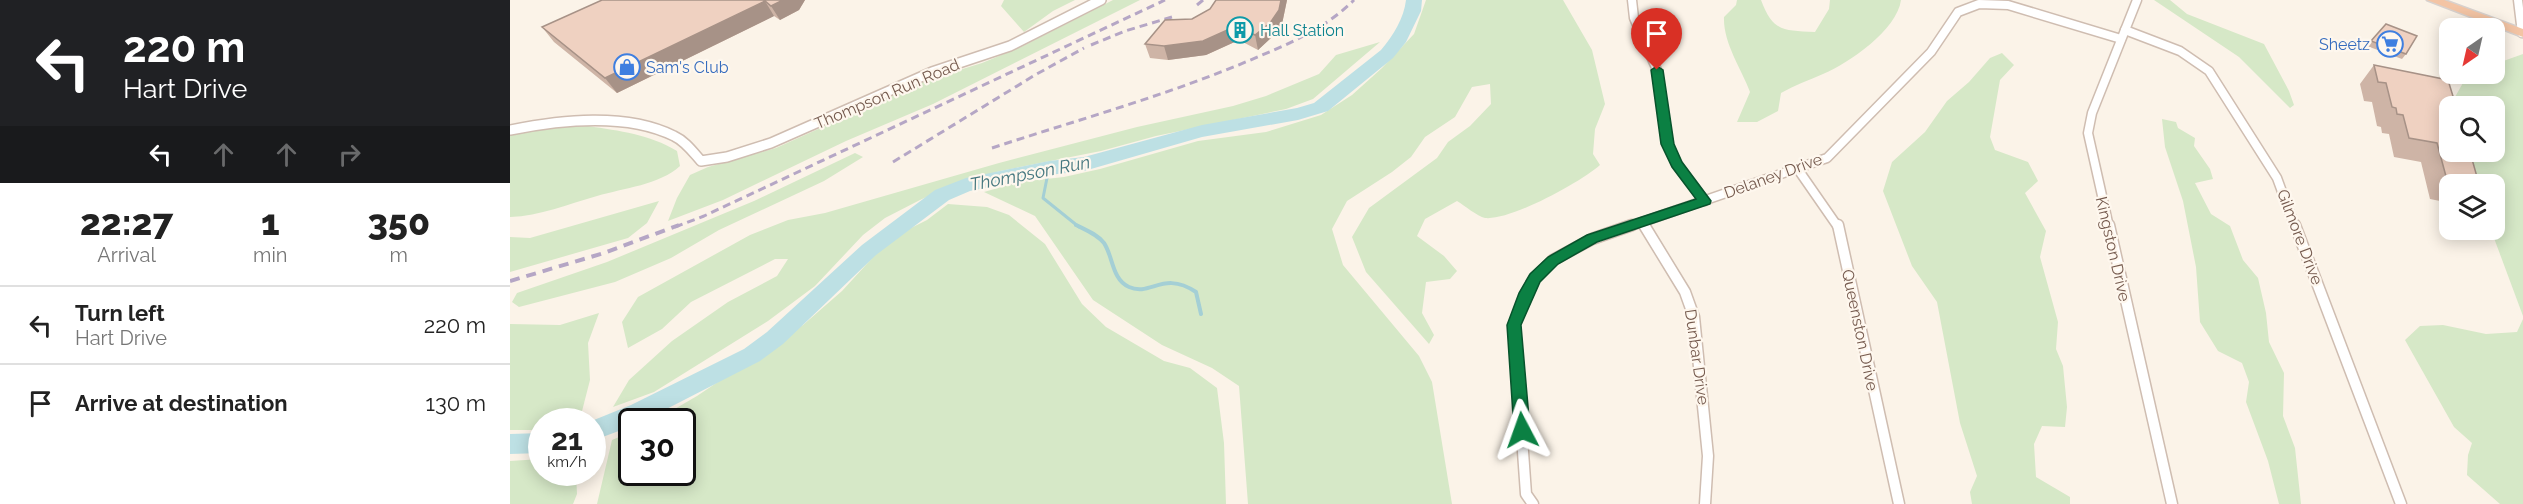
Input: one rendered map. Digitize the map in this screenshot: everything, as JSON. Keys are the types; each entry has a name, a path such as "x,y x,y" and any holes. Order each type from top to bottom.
{"highway":[{"path":"2433,0 2520,29"},
{"path":"2456,0 2520,29"}],"street":[{"name":"Thompson Run Road","path":"510,130 545,123 576,121 639,127 675,136 701,161 727,157 771,143 919,77 1010,46 1101,0"},
{"path":"1632,0 1634,18 1657,70 1668,144 1676,164 1705,201"},
{"name":"Kingston Drive","path":"2137,0 2092,113 2088,133 2172,504"},
{"path":"2518,0 2520,29"},
{"name":"Delaney Drive","path":"1533,504 1526,494 1514,325 1535,278 1553,261 1592,239 1827,158 1931,52 1954,17 1965,8 1989,3 2008,5 2123,35"},
{"name":"Gilmore Drive","path":"2123,35 2171,46 2194,58 2209,71 2277,178 2401,504"},
{"name":"Queenston Drive","path":"1797,168 1838,225 1899,504"},
{"name":"Dunbar Drive","path":"1642,222 1685,292 1694,317 1708,456 1705,504"}],"green space":[{"path":"1004,0 1075,0 1053,11 1024,32 1001,6"},
{"path":"1113,0 1140,0 933,104 846,141 723,200 668,221 677,198 690,175 708,167 776,148 927,80 982,63 1021,47"},
{"path":"1426,0 1563,0 1592,50 1605,104 1595,129 1593,154 1600,165 1562,190 1511,213 1485,218 1457,201 1425,219 1417,236 1444,256 1457,271 1450,279 1426,282 1422,313 1434,335 1429,344 1366,272 1352,237 1369,208 1437,158 1448,142 1470,126 1491,104 1490,84 1472,87 1455,117 1425,137 1411,157 1392,172 1347,201 1332,229 1343,265 1419,356 1432,382 1452,504 1248,504 1239,386 1212,368 1162,345 1093,300 1035,216 984,192 1019,182 1064,177 1100,169 1198,141 1266,132 1321,115 1352,95 1414,34"},
{"path":"1737,0 1761,0 1770,18 1780,27 1795,31 1815,32 1829,9 1830,0 1901,0 1891,23 1858,54 1834,69 1781,93 1778,111 1757,122 1737,122 1750,92 1729,46 1724,17 1736,5"},
{"path":"2154,0 2170,0 2187,14 2264,44 2294,105 2290,108 2239,57"},
{"path":"1380,42 1313,99 1286,109 1156,136 1101,151 1000,171 954,184 920,200 885,218 863,235 815,286 768,321 654,392 613,407 629,380 672,341 728,302 777,276 788,259 775,259 691,302 662,329 628,348 622,322 638,297 750,235 788,220 825,213 999,163 1266,96 1319,74 1336,55"},
{"path":"2002,53 2014,65 2000,80 1990,137 1995,150 2028,162 2038,181 2025,193 2046,231 2040,257 2058,322 2056,349 2063,366 2067,407 2065,427 2042,426 2034,444 2036,477 2070,497 2070,504 1972,504 1970,492 1977,476 1960,423 1937,302 1912,266 1883,191 1892,162 1925,132 1947,101 1969,82 1990,58"},
{"path":"2523,54 2523,316 2495,240 2505,240 2505,174 2473,174 2468,162 2505,162 2505,96 2456,96 2462,84 2505,84 2505,60"},
{"path":"2162,119 2176,122 2178,128 2195,138 2194,146 2210,169 2213,179 2195,183 2211,214 2230,226 2243,260 2258,278 2266,313 2269,342 2284,373 2283,416 2295,448 2301,504 2279,504 2268,461 2246,402 2249,382 2242,363 2218,351 2200,322 2196,267 2183,201 2165,147"},
{"path":"588,126 634,134 666,145 677,151 680,166 662,178 641,185 543,212 510,217 510,135 540,128"},
{"path":"855,153 863,157 824,181 719,230 671,258 615,282 519,307 512,302 517,293 607,262 754,201"},
{"path":"659,201 647,223 628,238 510,272 510,237 530,238"},
{"path":"948,204 987,207 1009,215 1045,244 1082,304 1106,327 1164,361 1190,368 1217,388 1224,443 1226,504 597,504 601,486 606,486 606,466 612,440 618,437 618,486 696,486 696,408 676,408 803,325 842,291 875,255 903,232 927,220"},
{"path":"599,313 588,343 590,380 583,408 528,408 528,430 510,430 510,324 560,325"},
{"path":"2523,319 2523,504 2500,504 2467,475 2468,455 2472,443 2454,427 2405,340 2420,326 2443,325 2486,334 2517,332"},
{"path":"528,460 528,486 577,486 577,494 573,504 510,504 510,461"}],"building":[{"name":"Sam's Club","path":"602,0 783,0 771,6 765,1 605,78 542,27"},
{"path":"1216,0 1281,0 1279,10 1270,23 1255,35 1236,26 1203,41 1164,46 1145,44 1165,20 1192,19 1210,9"},
{"name":"Sheetz","path":"2386,24 2417,36 2406,54 2371,41"},
{"path":"2374,65 2439,78 2439,84 2449,84 2453,96 2439,96 2439,150 2437,143 2409,138 2403,115 2397,114 2396,108 2392,107 2386,83 2378,82"},
{"path":"2442,162 2473,162 2476,174 2445,174"}],"waterway":[{"name":"Thompson Run","path":"606,425 639,412 752,355 775,338 869,250 942,195 966,185 1049,168 1084,164 1202,131 1298,114 1321,107 1387,54 1397,42 1413,11 1414,0"},
{"path":"1049,168 1043,198 1077,226"},
{"path":"1077,226 1095,235 1104,243 1123,284 1137,289 1166,283 1185,286 1196,292 1201,314"},
{"name":"Thompson Run","path":"510,444 528,443"}],"railway":[{"path":"675,227 704,216 1165,0"},
{"path":"1197,5 1203,0"},
{"path":"992,148 1153,97 1217,74 1290,43 1330,20 1354,0"},
{"path":"1091,45 1125,31 1172,17"},
{"path":"893,162 1035,75 1084,48"},
{"path":"510,281 604,253 679,225"}],"place":[{"name":"Hall Station","path":"1240,30"},
{"name":"Sheetz","path":"2390,44"},
{"name":"Sam's Club","path":"627,67"}],"route":[{"path":"1522,430 1514,325 1526,293 1535,278 1553,261 1592,239 1705,201 1676,164 1668,144 1657,70"}]}
